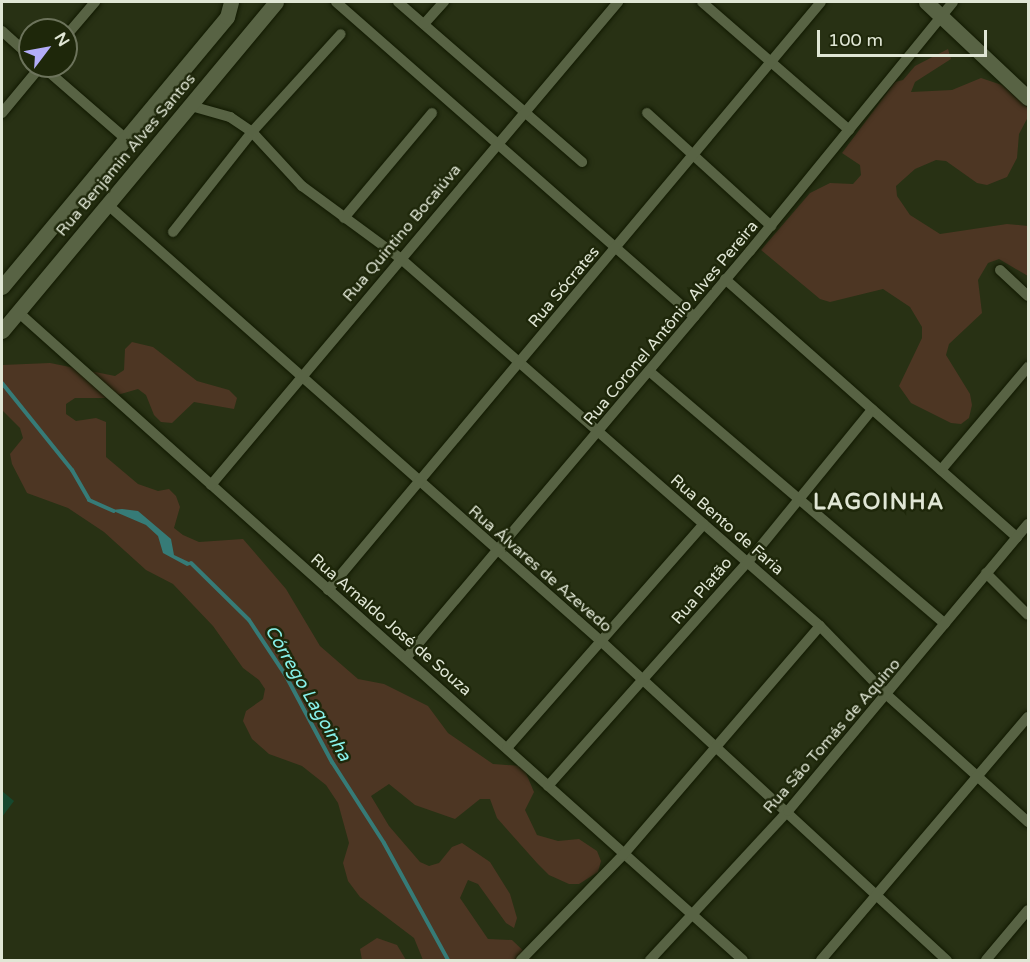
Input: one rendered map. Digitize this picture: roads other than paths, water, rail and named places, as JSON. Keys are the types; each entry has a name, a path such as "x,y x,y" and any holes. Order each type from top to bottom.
{"main road":[{"name":"Rua Benjamin Alves Santos","path":"2,287 127,140 227,17 231,2"},
{"name":"Rua Benjamin Alves Santos","path":"2,331 276,2"},
{"path":"926,2 1029,98"},
{"path":"26,260 45,280"}],"street":[{"path":"78,22 95,2"},
{"path":"336,2 495,145 694,316"},
{"path":"398,2 582,162"},
{"path":"424,24 444,2"},
{"name":"Rua Quintino Bocaiúva","path":"211,484 522,112 618,2"},
{"path":"702,2 849,130"},
{"name":"Rua Sócrates","path":"328,591 420,484 821,2"},
{"name":"Rua Coronel Antônio Alves Pereira","path":"406,658 499,551 771,226 953,2"},
{"path":"2,31 18,45"},
{"path":"173,232 252,132 341,34"},
{"path":"2,113 31,78"},
{"path":"55,78 127,140"},
{"name":"Rua Bento de Faria","path":"191,106 230,117 252,132 302,186 400,258 820,626 887,695 1029,822"},
{"path":"344,218 432,113"},
{"path":"647,113 771,226"},
{"name":"Rua Álvares de Azevedo","path":"108,205 303,374 420,484 603,643 643,682 788,811 947,960"},
{"path":"1000,270 1029,296"},
{"path":"725,279 1017,537"},
{"name":"Rua Arnaldo José de Souza","path":"18,312 743,960"},
{"path":"941,470 1029,367"},
{"path":"649,371 945,624"},
{"name":"Rua Platão","path":"548,786 747,563 872,410"},
{"path":"507,748 603,643 704,524"},
{"name":"Rua São Tomás de Aquino","path":"650,960 788,811 1029,524"},
{"path":"986,573 1029,615"},
{"path":"521,960 623,855 820,626"},
{"path":"821,960 1029,717"},
{"path":"986,960 1029,910"}],"water":[{"path":"111,510 138,511 171,539 174,555 193,564 187,566 163,553 158,536 146,525"}],"waterway":[{"name":"Córrego Lagoinha","path":"2,383 72,470 89,500 114,511"},
{"name":"Córrego Lagoinha","path":"191,563 249,620 286,676 332,762 384,843 448,960"}],"district":[{"name":"LAGOINHA","path":"879,503"}]}
